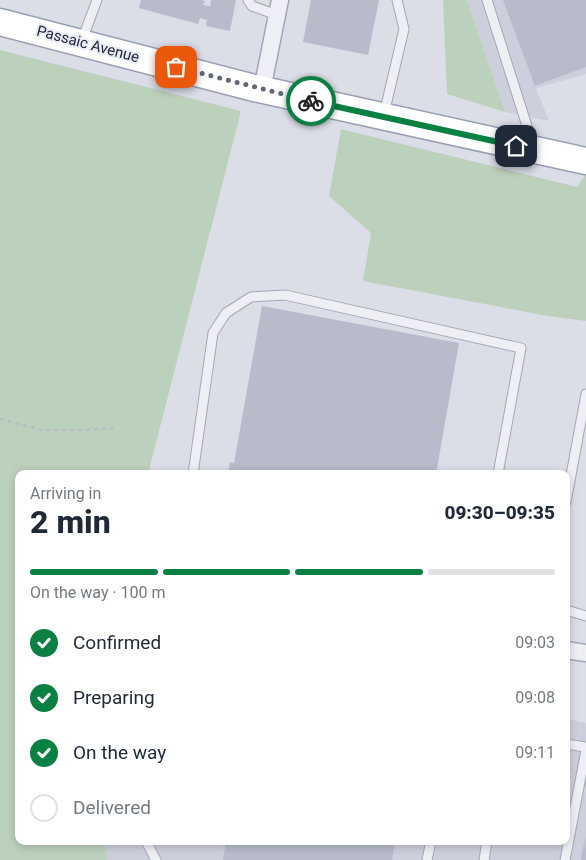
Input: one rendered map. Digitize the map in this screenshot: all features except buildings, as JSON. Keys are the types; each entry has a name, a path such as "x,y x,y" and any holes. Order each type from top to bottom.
{"main road":[{"name":"Passaic Avenue","path":"0,22 262,90 586,161"}],"street":[{"path":"262,90 278,8"},
{"path":"570,651 586,653"}],"lane":[{"path":"82,42 97,0"},
{"path":"248,0 252,6 278,8"},
{"path":"383,117 404,29 397,0"},
{"path":"487,0 535,150"},
{"path":"194,470 213,333 226,313 251,297 285,295 521,348 499,470"},
{"path":"570,480 586,394"},
{"path":"570,611 586,616"},
{"path":"570,745 586,749 570,834"},
{"path":"148,845 156,860"},
{"path":"428,860 430,845"},
{"path":"484,860 486,845"},
{"path":"565,860 568,845"}],"path":[{"path":"0,419 41,430 113,428"}],"shaded area":[{"path":"467,0 586,0 586,74 536,88 549,121 505,112"},
{"path":"570,720 586,723 586,860 99,860 102,845 570,845"}],"green space":[{"path":"443,0 467,0 505,112 447,94"},
{"path":"0,50 241,111 149,470 15,470 15,845 105,845 107,860 0,860"},
{"path":"341,129 577,187 586,174 586,321 548,316 363,281 371,233 329,196"}],"way so far":[{"path":"176,67 311,101"}],"route":[{"path":"311,101 516,146"}]}
